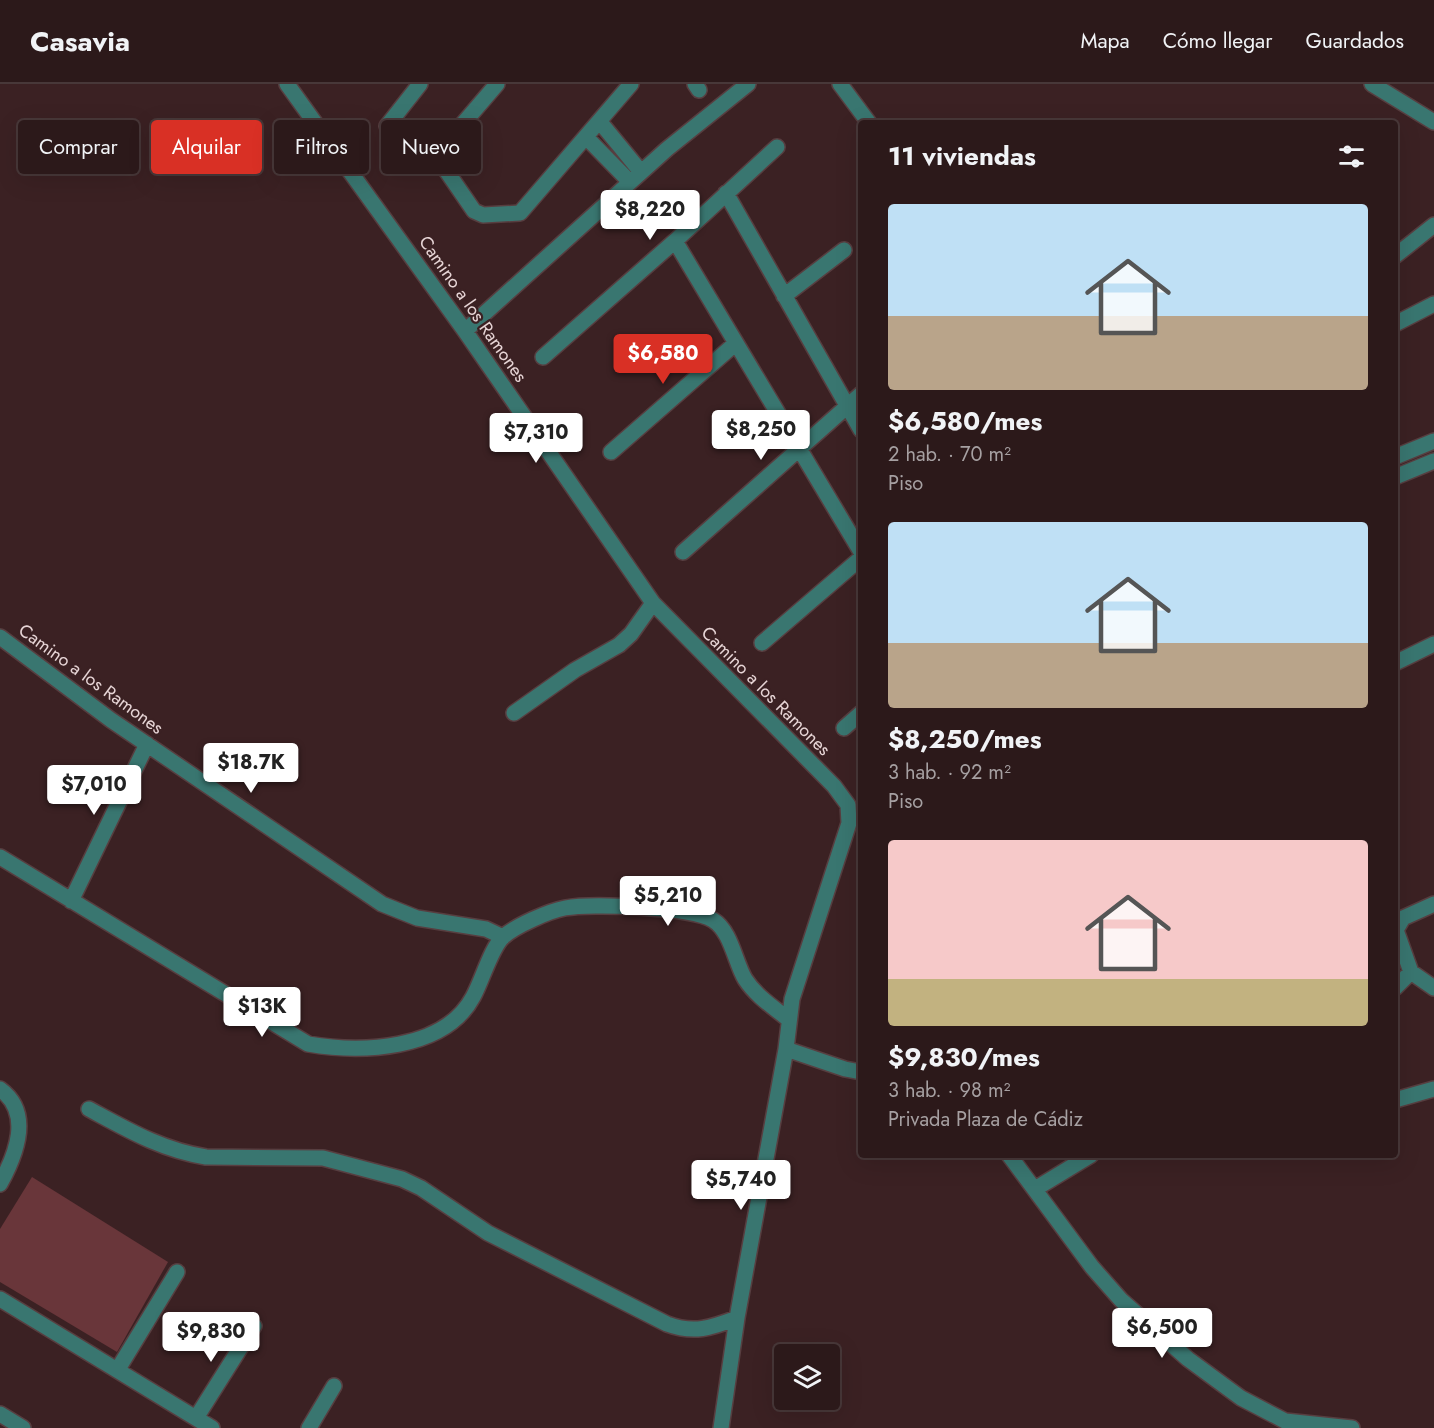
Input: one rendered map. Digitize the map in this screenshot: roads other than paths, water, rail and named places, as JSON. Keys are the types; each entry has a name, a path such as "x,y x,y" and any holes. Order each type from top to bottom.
{"street":[{"name":"Camino a los Ramones","path":"287,84 465,331 653,603 834,786 848,805 849,823 792,999 786,1048 736,1318 721,1428"},
{"path":"392,120 420,84"},
{"path":"497,84 442,147 439,156 441,163 474,212 483,215 520,213 631,84"},
{"path":"465,331 635,177 748,84"},
{"path":"840,84 867,120"},
{"path":"1372,84 1434,122"},
{"path":"600,122 635,177"},
{"path":"586,137 635,177"},
{"path":"543,357 675,241 777,147"},
{"path":"726,194 858,424"},
{"path":"1398,254 1434,225"},
{"path":"675,241 858,547"},
{"path":"784,296 844,250"},
{"path":"1398,322 1434,304"},
{"path":"611,452 736,343"},
{"path":"683,552 858,397"},
{"path":"1398,456 1434,441"},
{"path":"1398,476 1434,461"},
{"path":"762,643 858,561"},
{"path":"514,713 575,670 619,645 631,634 653,603"},
{"name":"Camino a los Ramones","path":"0,637 74,694 382,904 417,918 486,929 503,937"},
{"path":"1398,662 1434,644"},
{"path":"844,728 858,716"},
{"path":"71,901 147,744"},
{"path":"0,857 286,1033 308,1044 327,1047 413,1042 441,1028 458,1016 472,1000 503,937 551,912 566,908 657,910 705,916 723,930 746,980 755,991 788,1019"},
{"path":"1398,927 1404,918 1434,904"},
{"path":"1398,936 1411,972 1434,988"},
{"path":"1398,985 1411,972"},
{"path":"786,1048 858,1071"},
{"path":"1398,1099 1434,1089"},
{"path":"0,1184 12,1163 19,1130 15,1106 2,1091"},
{"path":"89,1109 159,1146 188,1154 206,1157 323,1158 382,1172 421,1188 488,1233 667,1324 692,1331 706,1330 736,1318"},
{"path":"1011,1158 1072,1241 1121,1300 1188,1359 1241,1398 1286,1421 1352,1428"},
{"path":"1035,1189 1085,1158"},
{"path":"118,1370 177,1272"},
{"path":"0,1299 212,1428"},
{"path":"196,1418 254,1326"},
{"path":"309,1428 334,1386"},
{"path":"0,1414 23,1428"}]}
